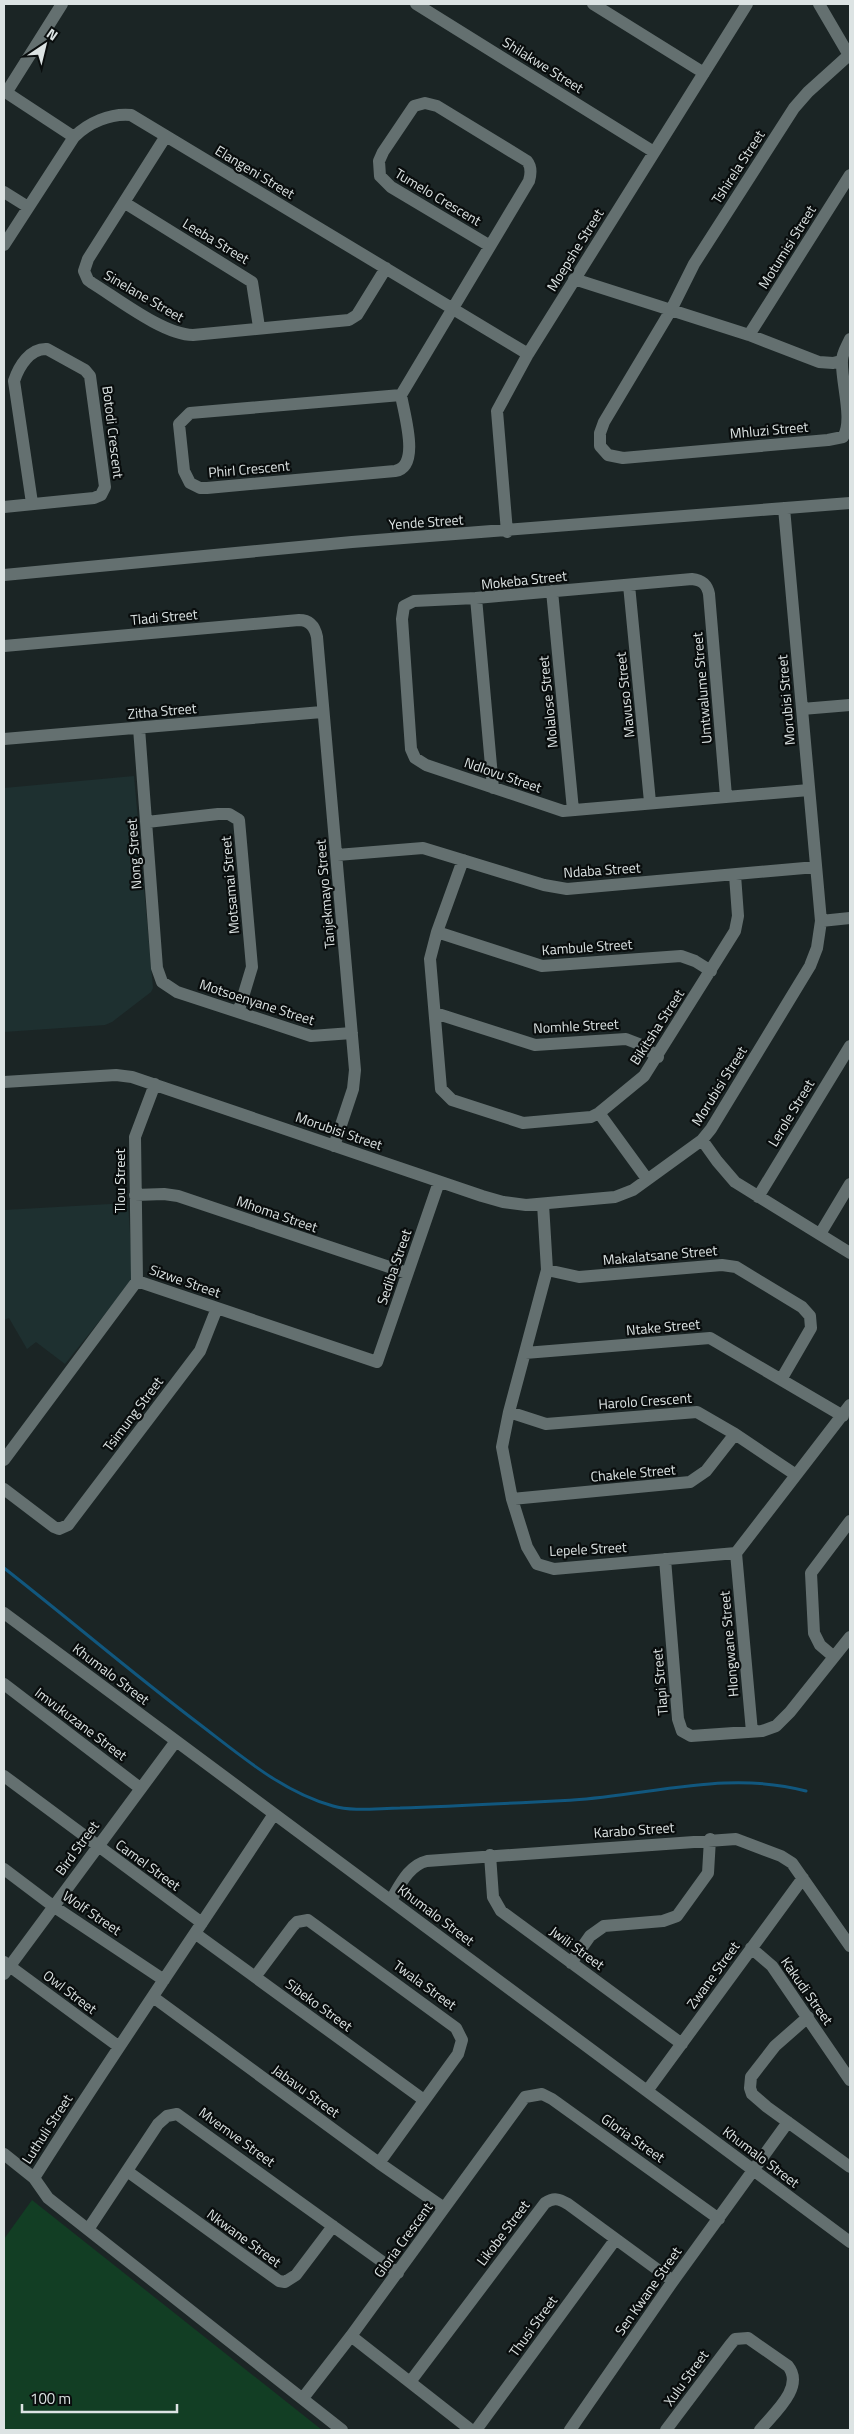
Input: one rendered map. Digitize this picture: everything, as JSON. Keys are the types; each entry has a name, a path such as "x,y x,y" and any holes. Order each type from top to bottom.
{"street":[{"path":"62,4 5,92 74,137"},
{"name":"Shilakwe Street","path":"416,4 654,152"},
{"path":"593,4 704,73"},
{"name":"Moepshe Street","path":"507,532 497,411 528,354 574,279 747,4"},
{"path":"819,4 850,56"},
{"name":"Tshirela Street","path":"671,310 694,264 794,108 808,92 850,56"},
{"name":"Tumelo Crescent","path":"454,309 529,181 530,165 520,156 437,106 425,103 414,106 383,152 379,161 380,176 391,187 490,246"},
{"name":"Elangeni Street","path":"4,245 74,137 94,123 123,114 137,117 528,354"},
{"name":"Sinelane Street","path":"166,136 88,259 84,271 88,280 166,329 180,335 193,335 353,318 386,268"},
{"name":"Motumisi Street","path":"749,335 850,175"},
{"path":"4,192 28,207"},
{"name":"Leeba Street","path":"125,203 252,282 258,327"},
{"path":"574,279 749,335 819,362 833,363 842,361 850,340"},
{"path":"401,395 454,309"},
{"name":"Mhluzi Street","path":"671,310 604,422 598,440 603,452 608,455 623,458 838,439 847,433 850,422 842,361"},
{"name":"Botodi Crescent","path":"4,507 94,498 101,495 105,487 90,376 84,370 47,349 41,348 31,353 20,368 14,381 32,503"},
{"name":"PhirI Crescent","path":"401,395 410,458 402,470 207,488 194,486 186,478 179,432 182,419 190,413 401,395"},
{"name":"Yende Street","path":"4,575 352,542 507,532 850,503"},
{"name":"Morubisi Street","path":"4,1082 116,1076 155,1084 439,1182 503,1202 544,1204 615,1197 633,1190 702,1140 711,1129 810,966 817,948 820,921 816,867 784,508"},
{"name":"Mokeba Street","path":"493,788 476,598 692,579 702,582"},
{"name":"Umtwalume Street","path":"702,582 706,584 709,594 726,796"},
{"name":"Mavuso Street","path":"629,585 650,802"},
{"name":"Molalose Street","path":"552,591 573,810"},
{"name":"Ndlovu Street","path":"476,598 414,601 404,606 402,611 411,748 416,758 426,765 558,810 809,790"},
{"name":"Tladi Street","path":"4,646 299,620 310,623 316,637"},
{"name":"Tanjekmayo Street","path":"316,637 352,1033 354,1079 334,1146"},
{"path":"802,709 850,705"},
{"name":"Zitha Street","path":"4,739 322,712"},
{"name":"Nong Street","path":"139,728 160,978"},
{"name":"Motsamai Street","path":"147,822 223,814 235,816 239,820 252,967 239,1010"},
{"name":"Ndaba Street","path":"336,855 423,848 544,885 566,889 816,867"},
{"name":"Bikitsha Street","path":"463,860 437,932 430,959 440,1082 444,1093 452,1100 530,1124 584,1118 599,1113 637,1084 658,1056 711,971 738,923 736,875"},
{"path":"820,921 850,918"},
{"name":"Kambule Street","path":"437,932 535,965 681,956 711,971"},
{"name":"Motsoenyane Street","path":"160,978 166,985 177,992 239,1010 311,1036 352,1033"},
{"name":"Nomhle Street","path":"435,1013 535,1045 626,1039 639,1044 658,1056"},
{"name":"Lerole Street","path":"758,1197 850,1046"},
{"name":"Tlou Street","path":"138,1281 135,1195 136,1130 155,1084"},
{"path":"599,1113 647,1179"},
{"path":"702,1140 725,1172 735,1182 850,1253"},
{"name":"Sediba Street","path":"377,1362 439,1182"},
{"path":"820,1234 850,1184"},
{"name":"Mhoma Street","path":"135,1195 164,1194 178,1196 408,1273"},
{"name":"Lepele Street","path":"544,1204 547,1270 509,1412 502,1454 512,1499 527,1547 534,1560 543,1567 554,1569 736,1553"},
{"name":"Makalatsane Street","path":"547,1270 579,1278 722,1265 736,1267 802,1307 810,1316 811,1328 782,1378"},
{"name":"Sizwe Street","path":"4,1460 138,1281 377,1362"},
{"name":"Tsimung Street","path":"4,1489 48,1524 64,1528 195,1358 217,1308"},
{"name":"Ntake Street","path":"525,1353 710,1338 782,1378 847,1410"},
{"path":"736,1553 847,1410"},
{"name":"Harolo Crescent","path":"509,1412 546,1424 693,1412 702,1414 735,1434 796,1475"},
{"name":"Chakele Street","path":"512,1499 690,1482 706,1471 735,1434"},
{"path":"834,1657 820,1645 814,1634 811,1573 850,1521"},
{"name":"Hlongwane Street","path":"736,1553 752,1732"},
{"name":"Tlapi Street","path":"665,1559 678,1719 682,1731 696,1737 752,1732"},
{"name":"Khumalo Street","path":"4,1613 850,2242"},
{"path":"752,1732 770,1729 780,1722 850,1637"},
{"name":"Imvukuzane Street","path":"4,1684 140,1788"},
{"name":"Bird Street","path":"6,1967 176,1741"},
{"name":"Camel Street","path":"4,1776 97,1846 199,1929"},
{"name":"Luthuli Street","path":"274,1814 199,1929 118,2046 34,2178 48,2198 89,2228 342,2430"},
{"path":"571,1963 595,1931 604,1926 663,1921 677,1916 708,1873 710,1839"},
{"name":"Karabo Street","path":"391,1900 404,1878 421,1862 490,1855 710,1839 740,1839 781,1856 792,1863 850,1946"},
{"name":"Jwili Street","path":"490,1855 496,1904 501,1911 682,2044"},
{"name":"Wolf Street","path":"4,1869 53,1906 164,1980"},
{"name":"Zwane Street","path":"647,2091 803,1878"},
{"name":"Twala Street","path":"255,1977 297,1922 308,1920 456,2028 462,2040 458,2054 379,2163"},
{"name":"Sibeko Street","path":"199,1929 255,1977 424,2100"},
{"name":"Kakudi Street","path":"751,1948 772,1966 850,2080"},
{"name":"Owl Street","path":"6,1967 118,2046"},
{"name":"Jabavu Street","path":"153,1997 379,2163 444,2208"},
{"path":"808,2017 775,2046 749,2082 752,2094 850,2167"},
{"name":"Gloria Street","path":"525,2097 542,2094 552,2099 720,2218"},
{"name":"Gloria Crescent","path":"302,2398 351,2336 525,2097"},
{"name":"Mvemve Street","path":"89,2228 158,2124 167,2116 177,2114 398,2272"},
{"name":"Sen Kwane Street","path":"570,2430 672,2281 720,2218 788,2122"},
{"path":"4,2154 34,2178"},
{"name":"Nkwane Street","path":"127,2171 278,2281 285,2282 296,2275 333,2226"},
{"name":"Likobe Street","path":"410,2382 545,2203 552,2199 559,2199 672,2281"},
{"name":"Thusi Street","path":"476,2430 615,2240"},
{"path":"351,2336 471,2430"},
{"name":"Xulu Street","path":"666,2430 730,2344 735,2339 748,2338 793,2371 794,2380 791,2391 760,2430"}],"shaded area":[{"path":"134,776 153,988 151,992 112,1022 105,1025 4,1032 4,788"},
{"path":"128,1203 133,1279 65,1364 36,1342 27,1349 9,1318 4,1320 4,1210"}],"green space":[{"path":"32,2200 322,2430 4,2430 4,2239"}],"waterway":[{"path":"4,1568 149,1685 246,1760 296,1792 333,1806 349,1809 366,1809 573,1800 719,1783 777,1785 806,1791"}]}
